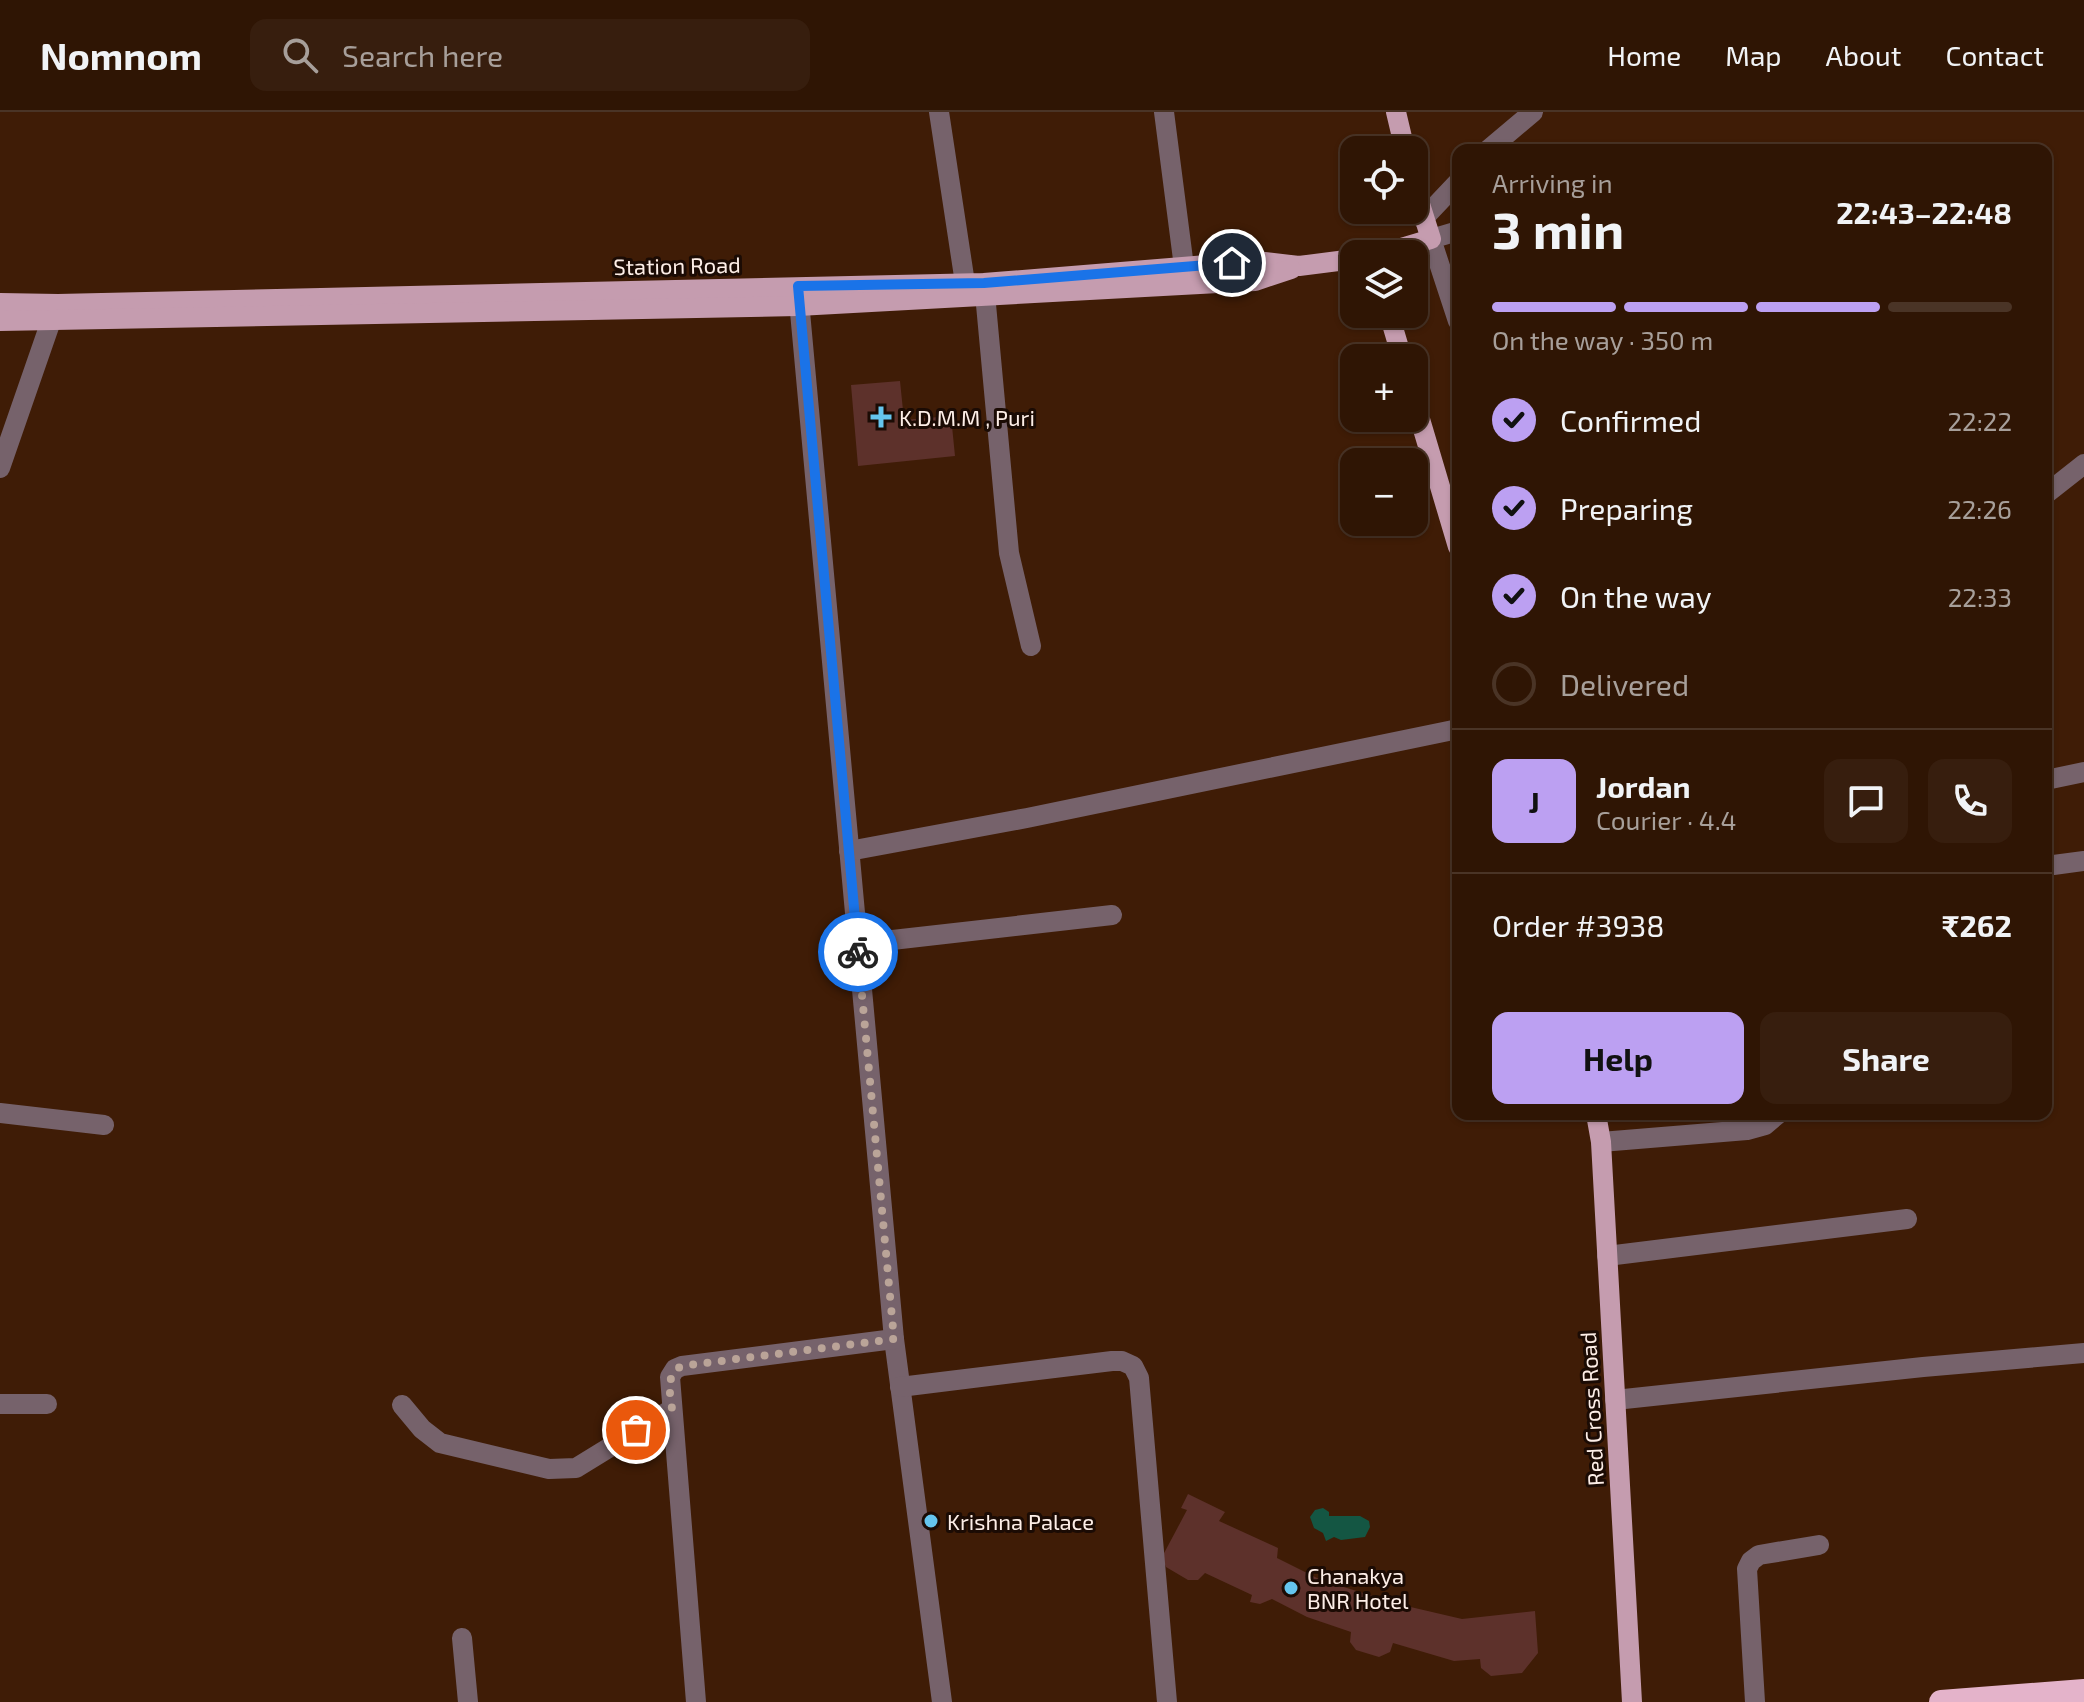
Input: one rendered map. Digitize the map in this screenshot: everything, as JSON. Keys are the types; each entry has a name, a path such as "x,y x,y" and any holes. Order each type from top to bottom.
{"highway":[{"path":"1941,1702 2084,1691"}],"main road":[{"path":"1396,112 1402,136"},
{"path":"1425,224 1431,239 1428,240"},
{"name":"Station Road","path":"0,303 798,296 978,288 1256,261 1299,266 1340,261"},
{"path":"978,288 1255,281 1299,266"},
{"path":"0,321 798,296"},
{"path":"1424,432 1452,527"},
{"name":"Red Cross Road","path":"1597,1120 1601,1142 1632,1702"}],"street":[{"path":"939,112 978,288 1009,553 1031,646"},
{"path":"1164,112 1184,267"},
{"path":"1495,144 1533,112"},
{"path":"1428,214 1452,188"},
{"path":"1452,233 1431,239 1452,303"},
{"path":"798,296 894,1339 942,1702"},
{"path":"0,468 51,321"},
{"path":"2052,489 2084,464"},
{"path":"849,851 1027,818 1452,730"},
{"path":"2052,779 2084,772"},
{"path":"2052,865 2084,861"},
{"path":"857,944 1112,915"},
{"path":"0,1113 104,1125"},
{"path":"1601,1142 1747,1130 1771,1120"},
{"path":"1607,1256 1907,1219"},
{"path":"696,1702 670,1377 675,1369 682,1366 894,1339"},
{"path":"1615,1400 2084,1353"},
{"path":"900,1387 1112,1361 1133,1366 1139,1378 1167,1702"},
{"path":"0,1404 47,1404"},
{"path":"402,1405 422,1429 440,1443 549,1469 576,1468 672,1409"},
{"path":"1755,1702 1747,1569 1759,1555 1819,1545"},
{"path":"462,1638 468,1702"}],"shaded area":[{"path":"1323,1508 1329,1516 1360,1516 1369,1521 1370,1527 1365,1537 1341,1540 1334,1537 1326,1541 1323,1533 1314,1528 1310,1517 1315,1510"}],"building":[{"path":"900,381 904,420 951,416 955,456 858,466 851,385"},
{"name":"Chanakya BNR Hotel","path":"1188,1494 1225,1512 1219,1521 1278,1548 1277,1558 1321,1580 1402,1605 1462,1619 1535,1611 1538,1653 1522,1673 1491,1676 1481,1668 1480,1659 1454,1661 1393,1643 1390,1652 1379,1657 1356,1650 1350,1642 1351,1632 1307,1617 1272,1599 1260,1604 1250,1602 1252,1595 1205,1573 1198,1580 1188,1580 1166,1567 1162,1557 1187,1510 1181,1508"}],"way so far":[{"path":"636,1430 672,1409 670,1377 675,1369 682,1366 894,1339 858,952"}],"place":[{"name":"K.D.M.M , Puri","path":"881,417"},
{"name":"Krishna Palace","path":"931,1521"},
{"name":"Chanakya BNR Hotel","path":"1291,1588"}],"route":[{"path":"858,952 798,286 984,283 1232,263"}]}
